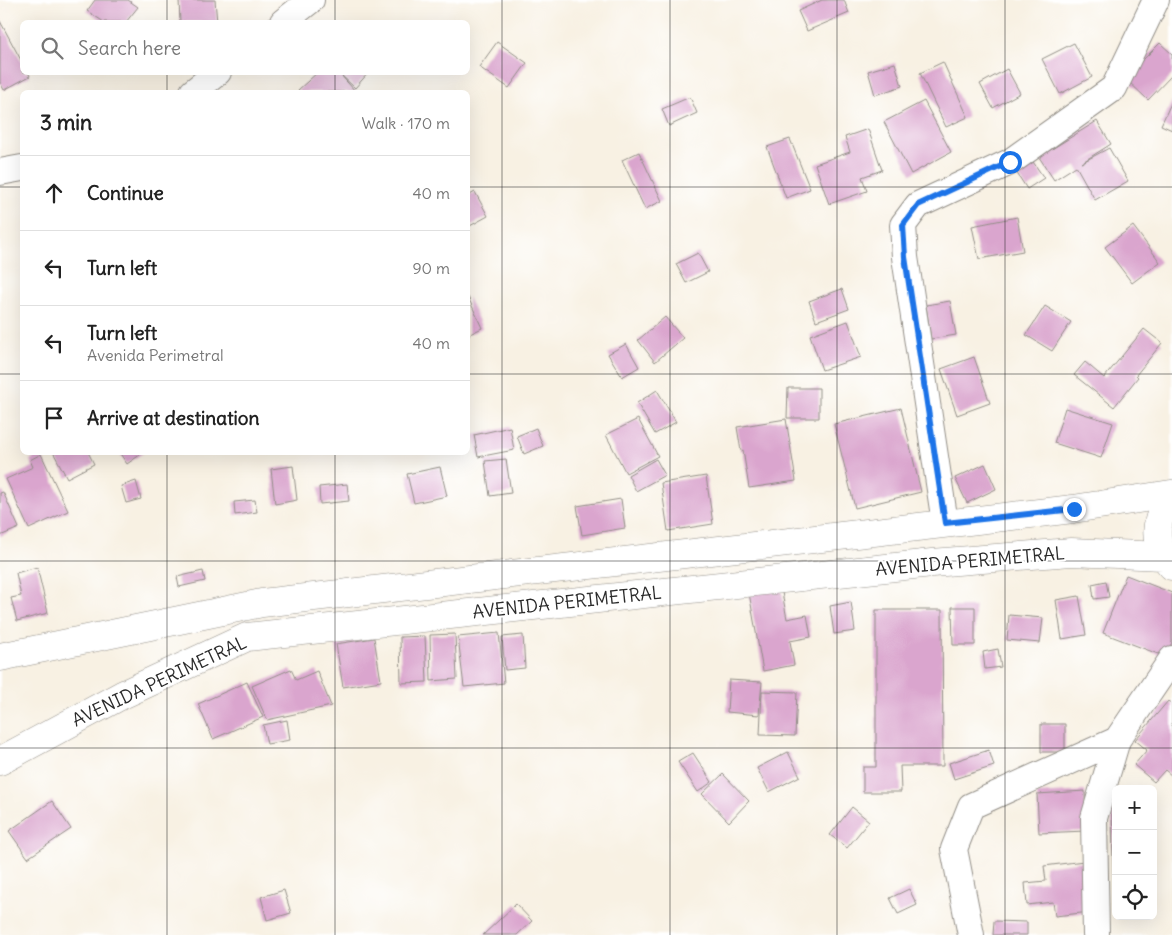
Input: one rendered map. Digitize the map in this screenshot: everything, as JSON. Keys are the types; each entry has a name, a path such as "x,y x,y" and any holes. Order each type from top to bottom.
{"main road":[{"name":"AVENIDA PERIMETRAL","path":"0,657 262,603 1074,509 1172,494"},
{"path":"1167,561 1157,534 1160,513 1172,494"},
{"name":"AVENIDA PERIMETRAL","path":"0,761 122,695 247,637 932,563 1071,552 1167,561"}],"street":[{"path":"286,20 311,0"},
{"path":"945,523 905,257 903,225 918,205 1010,162 1114,88 1156,0"},
{"path":"196,90 214,75"},
{"path":"0,172 20,168"},
{"path":"1096,935 1094,818 1117,740 1172,659"},
{"path":"971,935 954,849 971,806 1117,740"}],"building":[{"path":"95,0 128,0 138,7 128,20 101,20 87,11"},
{"path":"179,0 215,0 217,20 180,20"},
{"path":"822,0 844,0 849,13 807,31 798,11"},
{"path":"0,21 20,58 20,75 30,76 4,90 0,82"},
{"path":"497,42 527,63 509,88 479,67"},
{"path":"1074,43 1092,77 1060,94 1042,59"},
{"path":"1160,43 1172,54 1172,75 1148,100 1125,78"},
{"path":"943,62 968,117 946,127 920,73"},
{"path":"895,63 902,86 875,95 868,71"},
{"path":"1007,69 1020,93 993,108 980,84"},
{"path":"315,75 341,75 354,90 298,90"},
{"path":"341,75 366,75 355,88"},
{"path":"690,97 697,113 669,126 662,109"},
{"path":"924,101 951,152 911,174 884,122"},
{"path":"1172,101 1172,130 1161,125"},
{"path":"1097,121 1111,144 1081,163 1109,148 1128,181 1095,200 1076,166 1054,180 1039,157"},
{"path":"868,129 882,170 862,177 867,191 829,204 815,164 850,152 845,137"},
{"path":"790,139 810,189 786,198 767,147"},
{"path":"639,152 662,201 645,209 622,160"},
{"path":"1027,153 1044,178 1027,189 1011,164"},
{"path":"475,192 488,216 470,226 470,195"},
{"path":"1017,217 1023,251 979,259 972,226"},
{"path":"1133,226 1160,262 1132,283 1105,247"},
{"path":"698,253 708,272 686,283 676,264"},
{"path":"842,289 849,309 816,321 809,301"},
{"path":"470,301 482,328 470,334"},
{"path":"950,301 956,335 931,339 926,305"},
{"path":"1045,306 1071,322 1052,351 1026,335"},
{"path":"665,317 683,338 655,362 638,340"},
{"path":"848,321 861,357 822,370 810,335"},
{"path":"1144,329 1162,343 1136,375 1138,377 1114,407 1074,375 1085,362 1104,378"},
{"path":"626,344 639,367 622,377 608,354"},
{"path":"974,357 990,403 957,415 941,369"},
{"path":"788,388 819,388 819,418 787,418"},
{"path":"657,390 676,422 655,434 637,403"},
{"path":"901,408 921,492 855,508 834,424"},
{"path":"1065,408 1113,423 1101,458 1054,443"},
{"path":"638,419 658,456 626,473 606,435"},
{"path":"786,419 796,481 749,488 737,427"},
{"path":"510,427 514,450 478,457 474,435"},
{"path":"536,428 543,446 524,454 517,436"},
{"path":"41,455 68,511 29,529 6,479 33,467 30,460"},
{"path":"55,455 90,455 94,464 67,478"},
{"path":"121,455 140,455 127,464"},
{"path":"506,459 511,493 490,496 485,461"},
{"path":"656,459 665,475 636,491 628,475"},
{"path":"985,464 996,489 967,503 955,478"},
{"path":"293,466 297,500 275,504 271,469"},
{"path":"440,467 447,496 414,503 407,474"},
{"path":"706,476 713,524 668,531 661,483"},
{"path":"136,481 141,499 126,503 121,486"},
{"path":"347,484 349,501 320,504 319,487"},
{"path":"3,492 19,528 0,536 0,493"},
{"path":"621,499 625,528 582,535 577,506"},
{"path":"255,500 257,512 235,515 234,502"},
{"path":"37,567 48,613 17,621 11,598 21,596 16,573"},
{"path":"203,571 205,581 179,587 177,577"},
{"path":"1126,575 1172,593 1172,642 1166,657 1103,633"},
{"path":"1106,581 1109,597 1094,599 1092,584"},
{"path":"781,587 787,619 807,615 811,637 790,641 794,665 763,671 749,593"},
{"path":"1079,596 1086,635 1062,639 1056,600"},
{"path":"851,602 855,631 834,634 830,606"},
{"path":"952,607 975,607 975,645 953,645"},
{"path":"876,610 942,610 943,766 900,766 901,792 863,792 863,767 876,767"},
{"path":"1009,615 1043,618 1040,643 1007,640"},
{"path":"499,633 504,683 464,687 458,637"},
{"path":"455,634 457,679 431,681 430,635"},
{"path":"523,635 525,668 505,670 502,637"},
{"path":"425,636 427,682 401,683 400,637"},
{"path":"374,638 381,681 343,687 336,644"},
{"path":"998,649 1001,667 985,669 983,652"},
{"path":"291,669 296,680 317,671 331,706 267,720 252,686"},
{"path":"729,680 762,682 759,715 727,712"},
{"path":"247,682 263,717 213,739 198,704"},
{"path":"762,691 797,692 795,736 760,735"},
{"path":"1168,701 1172,704 1172,776 1165,770 1154,782 1134,765 1147,750 1135,740"},
{"path":"287,720 290,740 267,744 263,725"},
{"path":"1041,724 1065,724 1065,752 1041,752"},
{"path":"989,750 994,766 954,779 949,763"},
{"path":"788,752 800,776 769,792 757,768"},
{"path":"693,753 712,782 698,792 678,762"},
{"path":"723,774 749,801 729,822 702,794"},
{"path":"1085,791 1086,831 1039,833 1037,794"},
{"path":"52,801 71,829 28,858 9,831"},
{"path":"852,807 869,821 847,848 830,835"},
{"path":"1084,861 1090,912 1055,916 1053,902 1027,905 1025,883 1046,881 1044,866"},
{"path":"909,889 917,905 898,914 890,898"},
{"path":"284,890 291,913 267,920 261,897"},
{"path":"516,904 532,921 517,935 483,935"},
{"path":"994,921 1027,922 1027,935 993,935"}],"route":[{"path":"1010,162 918,205 903,225 905,257 945,523 1074,509"}]}
